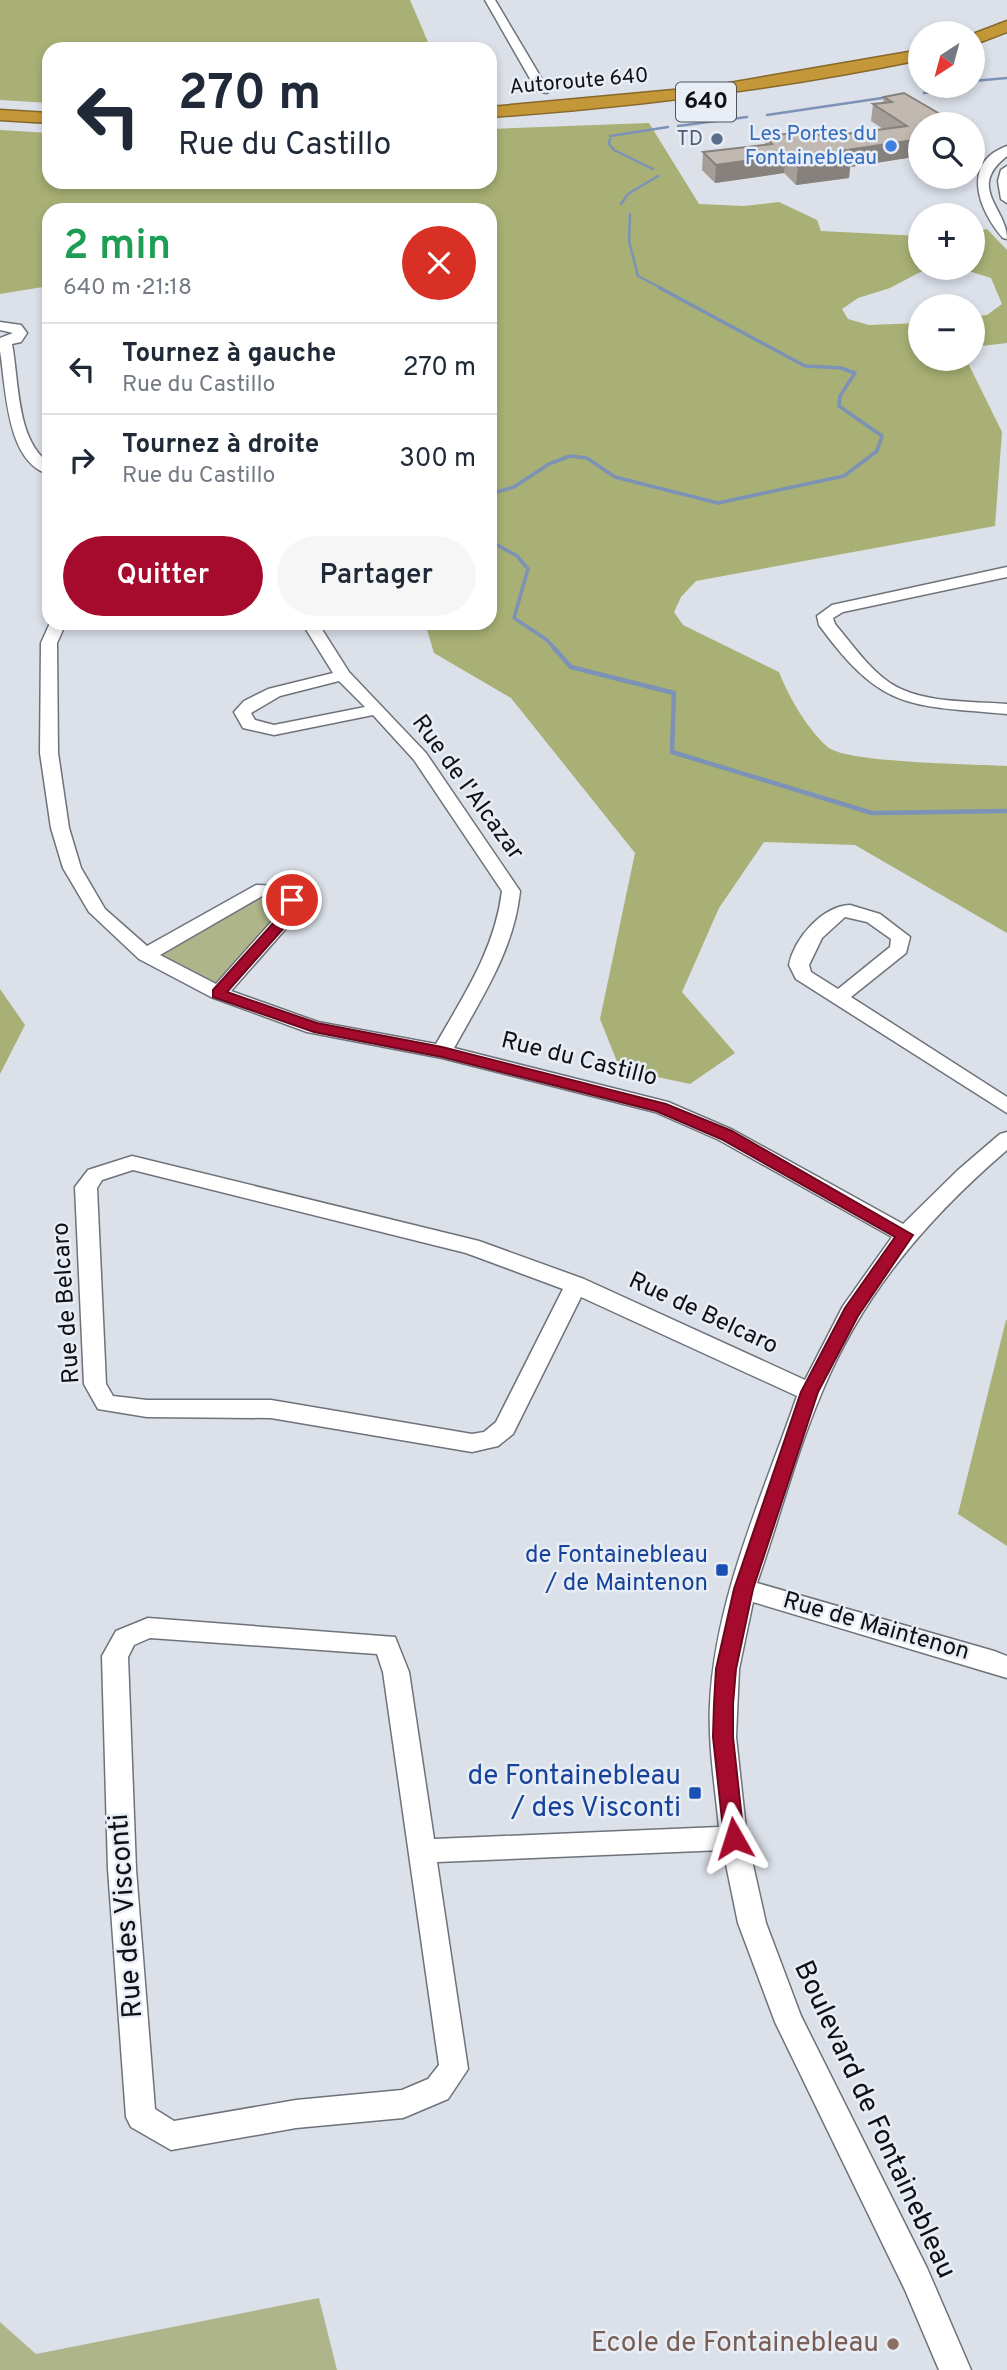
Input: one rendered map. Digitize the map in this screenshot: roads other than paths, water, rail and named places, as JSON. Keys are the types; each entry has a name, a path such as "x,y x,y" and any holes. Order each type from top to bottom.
{"highway":[{"path":"985,36 1007,26"},
{"path":"985,40 1007,35"},
{"path":"985,51 994,49"},
{"name":"Autoroute 640","path":"497,111 707,92 802,78 908,57"},
{"name":"Autoroute 640","path":"497,121 720,100 908,68"},
{"path":"0,106 42,108"},
{"path":"0,115 42,118"}],"street":[{"path":"490,0 543,91"},
{"path":"1007,149 990,164 985,179 1006,177 1007,199"},
{"path":"985,189 985,205 1007,235"},
{"path":"0,326 16,328 20,333 16,339 2,342 12,375 19,436 30,456 42,465"},
{"path":"1007,572 838,608 825,615 827,625 876,679 892,692 910,697 1007,709"},
{"name":"Rue du Castillo","path":"55,630 49,643 49,753 60,828 72,868 99,912 146,955 218,993 314,1028 442,1052 661,1107 726,1135 905,1235"},
{"name":"Rue de l'Alcazar","path":"314,630 343,675 420,757 511,891 510,915 498,945 442,1052"},
{"name":"Rue de l'Alcazar","path":"343,675 267,695 249,702 242,712 249,724 274,730 375,710"},
{"path":"146,955 248,895 262,889 284,890 292,900 290,912 218,993"},
{"path":"841,996 899,949 901,943 901,937 889,927 854,911 844,911 828,918 801,957 799,966 803,975 841,996 1007,1105"},
{"name":"Boulevard de Fontainebleau","path":"955,2370 916,2278 789,2022 752,1923 734,1838 723,1737 723,1704 726,1669 743,1589 810,1392 851,1312 905,1235 965,1175 1007,1139"},
{"name":"Rue de Belcaro","path":"576,1285 505,1428 490,1440 472,1443 271,1409 217,1406 129,1409 106,1403 95,1384 86,1187 95,1175 132,1163 471,1246 576,1285 810,1392"},
{"name":"Rue de Maintenon","path":"743,1589 985,1658 1007,1667"},
{"name":"Rue des Visconti","path":"148,1628 386,1644 396,1672 423,1851 454,2069 438,2089 403,2104 296,2114 171,2136 141,2117 120,1829 115,1656 125,1637 148,1628"},
{"path":"423,1851 734,1838"}],"waterway":[{"path":"985,80 1007,78"},
{"path":"767,115 889,97"},
{"path":"678,126 747,117"},
{"path":"610,136 668,127"},
{"path":"610,139 609,144 614,150 653,169"},
{"path":"621,204 628,194 658,176"},
{"path":"630,214 629,241 638,276 663,289"},
{"path":"497,492 514,487 549,464 570,456 587,458 615,477 718,503 844,476 877,451 882,436 839,406 840,396 855,373 841,368 805,366 660,288"},
{"path":"497,545 517,556 528,569 514,618 547,640 556,650"},
{"path":"554,648 571,667 674,693 672,752 872,813 1007,811"}],"place":[{"name":"TD","path":"717,139"},
{"name":"Les Portes du Fontainebleau","path":"891,146"},
{"name":"de Fontainebleau / de Maintenon","path":"722,1570"},
{"name":"de Fontainebleau / des Visconti","path":"695,1793"},
{"name":"Ecole de Fontainebleau","path":"893,2344"}]}
